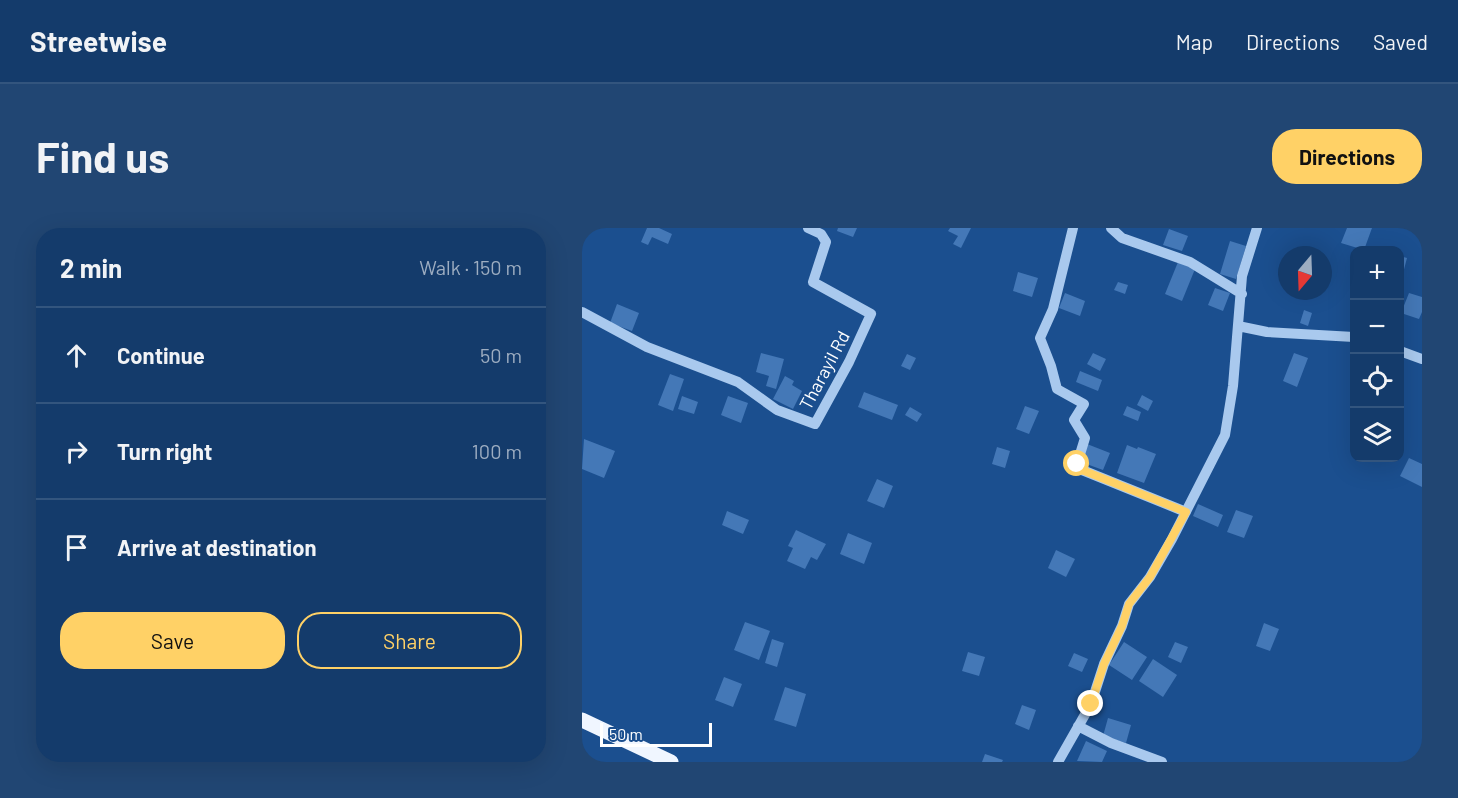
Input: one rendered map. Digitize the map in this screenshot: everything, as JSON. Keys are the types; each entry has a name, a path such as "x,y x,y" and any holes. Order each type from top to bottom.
{"main road":[{"path":"582,720 671,762"}],"street":[{"name":"Tharayil Rd","path":"582,312 647,347 738,382 777,410 815,423 849,362 871,314 813,282 826,242 821,234 808,228"},
{"path":"1073,228 1053,309 1040,338 1057,389 1084,404 1074,420 1086,438 1077,464 1082,470 1186,512"},
{"path":"1111,228 1122,238 1190,262 1242,294"},
{"path":"1058,762 1091,704 1104,664 1122,626 1129,604 1150,577 1225,435 1233,386 1242,276 1257,228"},
{"path":"1238,326 1267,332 1350,337"},
{"path":"1404,352 1422,358"},
{"path":"1078,726 1111,743 1162,762"}],"building":[{"path":"647,228 659,228 672,234 668,244 652,237 648,245 641,242"},
{"path":"838,228 857,228 853,237 837,231"},
{"path":"950,228 971,228 961,248 953,244 958,236 948,231"},
{"path":"1347,228 1372,228 1365,246 1341,243"},
{"path":"1169,229 1188,236 1182,251 1163,245"},
{"path":"1230,241 1246,246 1236,279 1220,274"},
{"path":"1178,262 1195,269 1182,301 1165,294"},
{"path":"1018,272 1038,278 1032,297 1013,291"},
{"path":"1118,282 1128,285 1125,294 1114,290"},
{"path":"1215,288 1230,293 1223,311 1208,305"},
{"path":"1065,293 1085,301 1080,316 1059,308"},
{"path":"1409,293 1422,297 1422,312 1419,319 1404,314 1404,306"},
{"path":"617,304 639,313 632,331 610,323"},
{"path":"1304,310 1312,313 1308,326 1300,323"},
{"path":"761,353 784,359 776,389 766,386 769,376 756,372"},
{"path":"1093,353 1106,359 1100,371 1087,364"},
{"path":"1294,353 1308,358 1297,387 1283,381"},
{"path":"907,354 916,358 910,370 901,366"},
{"path":"1080,371 1102,380 1098,391 1076,382"},
{"path":"670,374 684,379 673,411 658,405"},
{"path":"785,376 794,381 792,385 802,391 793,409 773,399"},
{"path":"864,392 898,405 892,420 858,407"},
{"path":"1142,395 1153,401 1148,411 1137,405"},
{"path":"682,396 698,402 694,414 678,409"},
{"path":"728,396 748,403 741,423 721,415"},
{"path":"1025,406 1039,411 1029,434 1016,429"},
{"path":"1127,406 1141,412 1138,421 1123,415"},
{"path":"910,407 922,414 917,422 905,415"},
{"path":"584,439 615,451 604,478 582,469"},
{"path":"1087,444 1110,453 1103,470 1081,462"},
{"path":"1127,445 1156,454 1144,483 1117,473"},
{"path":"997,447 1010,451 1005,468 992,464"},
{"path":"1409,458 1422,464 1422,487 1400,476"},
{"path":"877,479 893,486 884,508 867,501"},
{"path":"1198,504 1223,515 1218,527 1193,516"},
{"path":"1236,510 1253,516 1244,538 1227,532"},
{"path":"727,511 749,520 743,534 722,525"},
{"path":"796,530 826,544 817,560 811,557 805,569 787,561 793,548 788,546"},
{"path":"848,533 872,543 864,564 840,554"},
{"path":"1056,550 1075,559 1066,577 1048,568"},
{"path":"745,622 770,631 759,660 734,650"},
{"path":"1264,623 1279,629 1270,651 1256,646"},
{"path":"772,639 784,643 777,667 765,663"},
{"path":"1124,642 1147,657 1132,680 1109,665"},
{"path":"1175,642 1188,647 1181,663 1168,657"},
{"path":"968,652 985,657 979,676 962,671"},
{"path":"1074,653 1088,659 1082,672 1068,666"},
{"path":"1153,659 1177,675 1163,697 1139,681"},
{"path":"724,677 742,684 733,707 715,700"},
{"path":"785,687 806,694 796,727 774,720"},
{"path":"1022,705 1036,710 1029,730 1015,724"},
{"path":"1108,718 1131,725 1126,743 1103,736"},
{"path":"1086,741 1107,751 1102,762 1077,761"},
{"path":"985,754 1003,760 1002,762 982,762"}],"route":[{"path":"1077,464 1082,470 1186,512 1150,577 1129,604 1122,626 1104,664 1091,704"}]}
